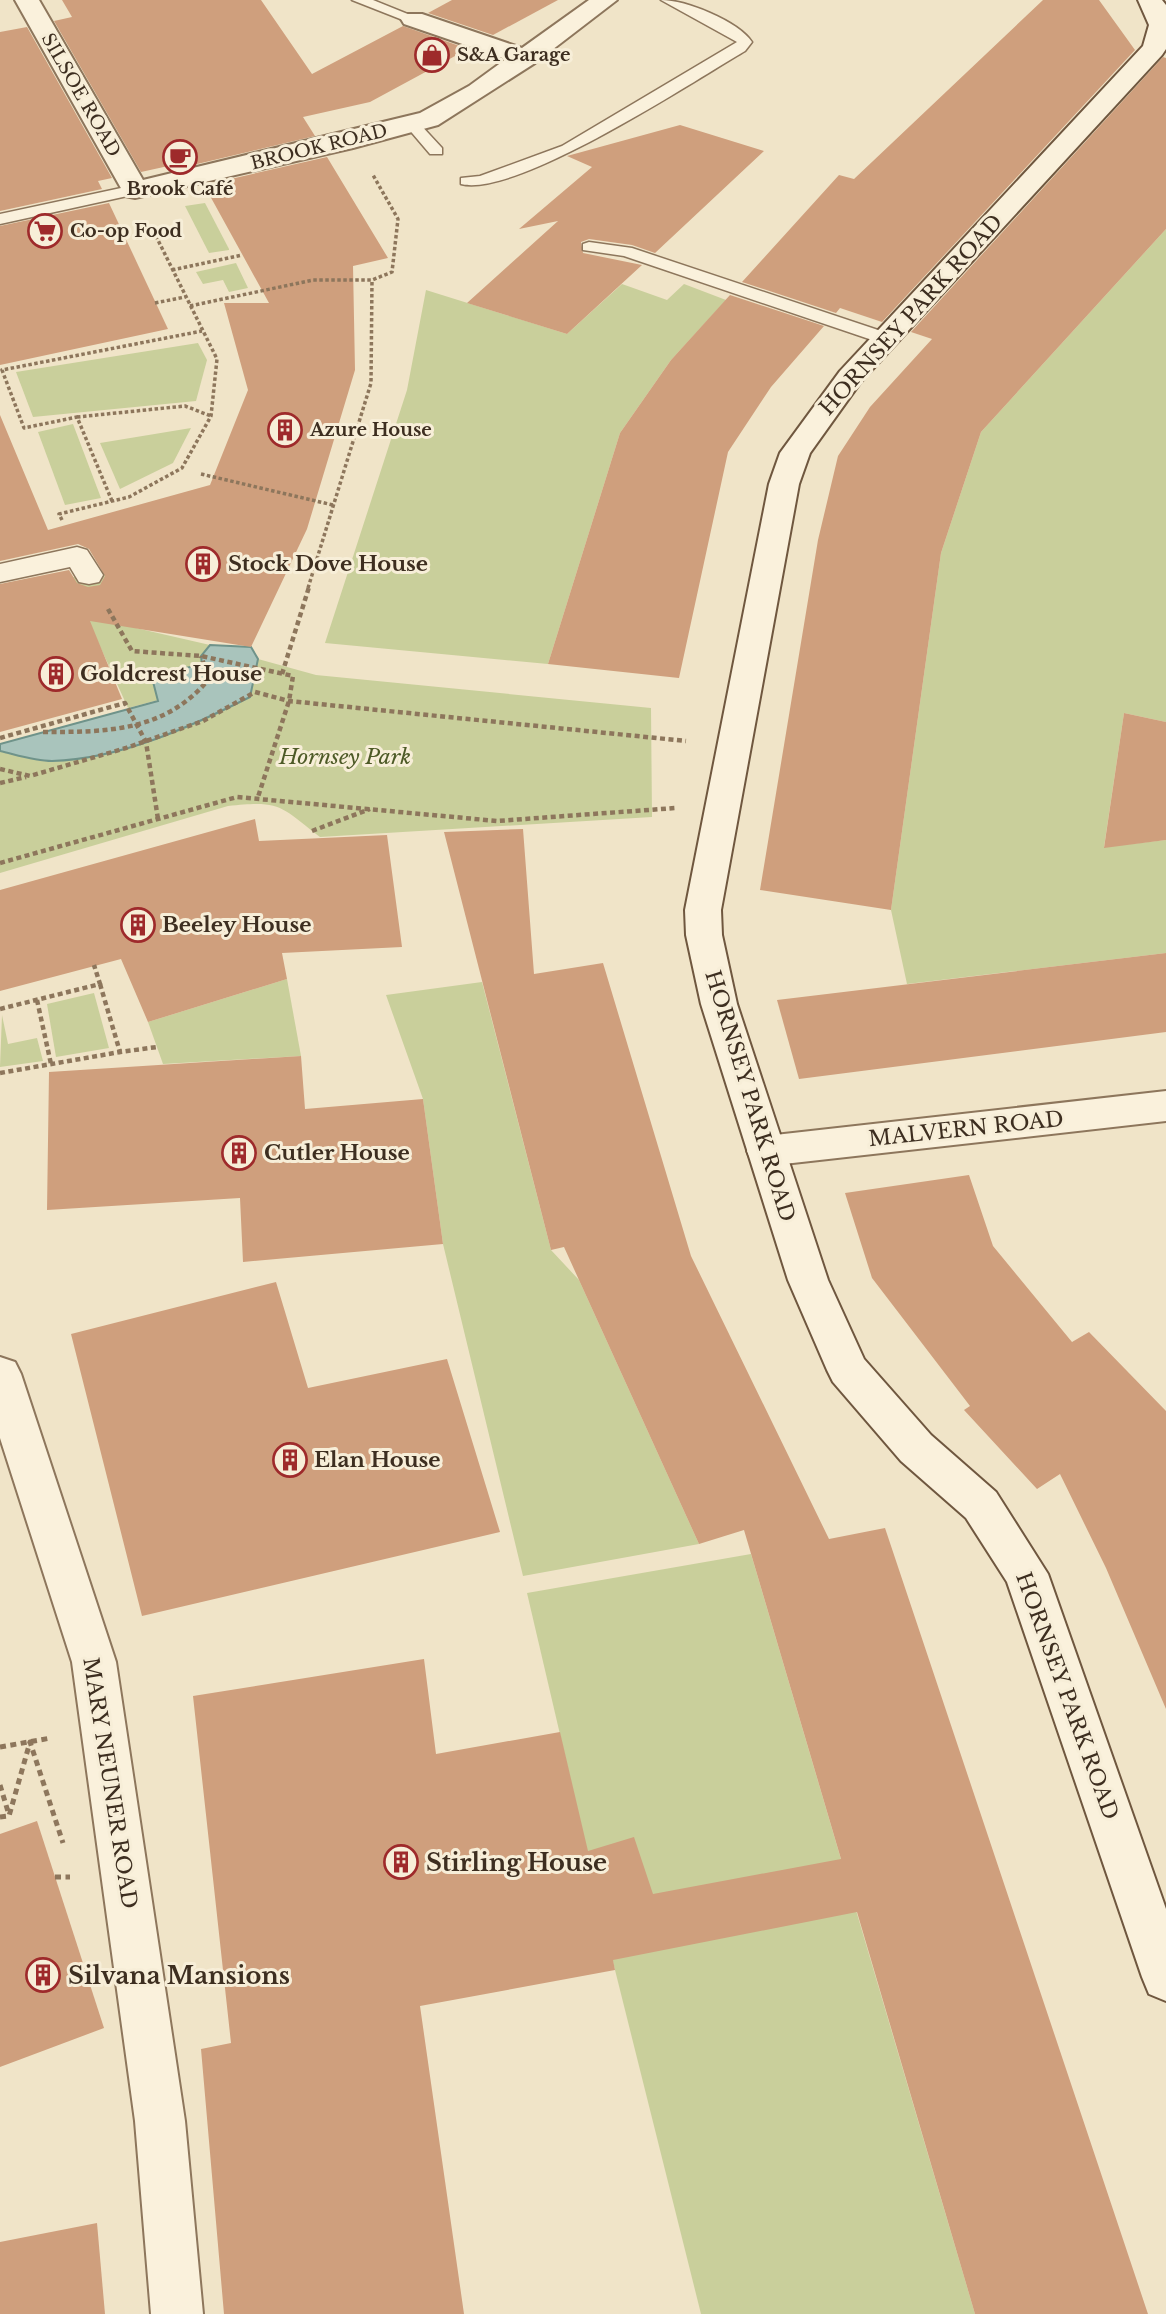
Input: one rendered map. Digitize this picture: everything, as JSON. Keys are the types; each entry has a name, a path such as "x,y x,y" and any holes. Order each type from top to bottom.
{"main road":[{"name":"SILSOE ROAD","path":"27,0 135,190"},
{"name":"BROOK ROAD","path":"135,190 429,120 526,58 605,0"},
{"name":"HORNSEY PARK ROAD","path":"1158,7 1163,34 1153,50 829,402 795,453 784,484 732,746 703,910 704,935 719,1004 808,1280 848,1370 916,1448 981,1505 1026,1574 1166,1977"},
{"path":"413,19 526,58"},
{"name":"MALVERN ROAD","path":"766,1151 1166,1106"},
{"name":"MARY NEUNER ROAD","path":"0,1374 94,1662 160,2121 177,2314"}],"street":[{"path":"0,573 78,556 89,575"}],"lane":[{"path":"359,0 413,19"},
{"path":"467,181 482,181 568,149 740,48 745,42 740,35 668,0"},
{"path":"412,124 436,151"},
{"name":"BROOK ROAD","path":"0,219 135,190"},
{"path":"589,247 626,251 887,339"}],"path":[{"path":"190,306 313,281 372,280 392,272 398,219 371,172"},
{"path":"59,514 129,497 182,468 211,416 217,359 151,225"},
{"path":"172,270 242,255"},
{"path":"282,674 371,383 372,280"},
{"path":"155,303 186,297"},
{"path":"202,331 2,370 23,428 77,417 185,406 211,416"},
{"path":"77,417 112,501"},
{"path":"201,474 333,505"},
{"path":"89,575 132,652 201,656 293,676 289,701 258,797"},
{"path":"43,732 115,730 137,724 187,703 209,679 201,656"},
{"path":"0,783 146,742 203,721 255,692 289,701 732,746"},
{"path":"0,738 125,703 146,742 158,819"},
{"path":"0,769 30,776"},
{"path":"0,863 237,797 497,821 722,804"},
{"path":"312,831 372,808"},
{"path":"94,965 120,1052"},
{"path":"0,1009 100,984"},
{"path":"37,1000 51,1064"},
{"path":"0,1073 157,1047"},
{"path":"9,1816 30,1742 66,1853"},
{"path":"0,1786 9,1816"},
{"path":"0,1817 9,1816"},
{"path":"55,1877 74,1877 70,1865"}],"green space":[{"path":"205,203 229,250 209,253 185,206"},
{"path":"1166,229 1166,722 1124,713 1104,847 1166,840 1166,953 907,984 891,910 941,553 981,432"},
{"path":"236,263 248,288 229,292 223,280 203,284 196,272"},
{"path":"622,284 667,300 684,284 726,300 671,360 620,433 548,664 325,643 407,390 426,290 567,334"},
{"path":"198,343 207,360 196,401 33,417 16,372"},
{"path":"73,424 101,498 65,505 38,432"},
{"path":"191,428 173,463 120,489 100,443"},
{"path":"111,569 136,628 210,645 201,656 202,665 151,674 158,700 128,708 69,578"},
{"name":"Hornsey Park","path":"258,659 316,675 651,708 652,817 320,837 279,808 246,804 228,806 0,873 0,751 25,757 250,694"},
{"path":"287,979 301,1056 163,1064 148,1022"},
{"path":"482,982 551,1250 579,1280 699,1544 523,1576 443,1244 423,1099 386,995"},
{"path":"94,993 109,1048 56,1057 47,1004"},
{"path":"2,1015 8,1044 37,1038 43,1061 0,1067"},
{"path":"751,1554 975,2314 701,2314 615,1970 527,1593"}],"water":[{"path":"210,645 251,647 258,659 250,697 179,730 104,754 52,761 0,751 0,744 158,701 151,674 202,665 201,656"}],"building":[{"path":"62,0 261,0 312,74 403,26 468,49 370,102 303,117 315,136 193,165 191,161 141,172 54,21 72,17"},
{"path":"452,0 558,0 493,35 428,13"},
{"path":"1043,0 1099,0 1135,50 882,322 840,308 836,313 742,282 839,175 854,179"},
{"path":"27,27 112,178 98,181 102,189 0,211 0,32"},
{"path":"1163,57 1166,58 1166,229 981,432 941,553 891,910 760,890 818,540 838,456 870,407 932,339 911,332"},
{"path":"680,125 764,151 655,253 632,245 589,239 581,242 583,253 642,265 567,334 467,303 558,221 519,229 592,167 567,156"},
{"path":"327,157 388,258 353,266 355,370 307,529 251,647 90,621 122,699 0,732 0,584 69,570 77,583 88,587 100,585 105,576 89,549 78,544 0,561 0,415 48,530 210,485 248,390 224,303 269,303 204,185"},
{"path":"109,203 168,329 0,365 0,226"},
{"path":"730,295 824,326 771,387 728,452 679,678 548,664 620,433 671,360"},
{"path":"1124,713 1166,722 1166,840 1104,848"},
{"name":"Beeley House","path":"255,819 259,841 387,835 402,947 282,953 287,979 148,1022 121,959 0,991 0,890"},
{"path":"523,829 534,974 603,963 691,1256 829,1539 885,1528 1148,2314 975,2314 857,1912 613,1960 615,1970 420,2006 464,2314 224,2314 201,2049 231,2043 193,1696 424,1659 436,1754 560,1732 588,1851 634,1837 653,1894 841,1859 744,1530 699,1544 564,1247 551,1250 444,832"},
{"path":"1166,953 1166,1032 799,1079 777,1000"},
{"name":"Cutler House","path":"301,1056 305,1109 423,1099 443,1244 243,1262 240,1198 47,1210 49,1072"},
{"path":"969,1175 993,1246 1072,1342 1089,1332 1166,1411 1166,1709 1106,1568 1060,1474 1037,1489 964,1410 970,1406 872,1278 845,1193"},
{"name":"Elan House","path":"276,1282 308,1388 447,1359 500,1532 142,1616 71,1334"},
{"name":"Silvana Mansions","path":"37,1821 104,2028 0,2067 0,1834"},
{"path":"97,2223 105,2314 0,2314 0,2242"}],"place":[{"name":"S&A Garage","path":"432,55"},
{"name":"Brook Café","path":"180,157"},
{"name":"Co-op Food","path":"45,231"},
{"name":"Azure House","path":"285,430"},
{"name":"Stock Dove House","path":"203,564"},
{"name":"Goldcrest House","path":"56,674"},
{"name":"Beeley House","path":"138,925"},
{"name":"Cutler House","path":"239,1153"},
{"name":"Elan House","path":"290,1460"},
{"name":"Stirling House","path":"401,1862"},
{"name":"Silvana Mansions","path":"43,1975"}]}
